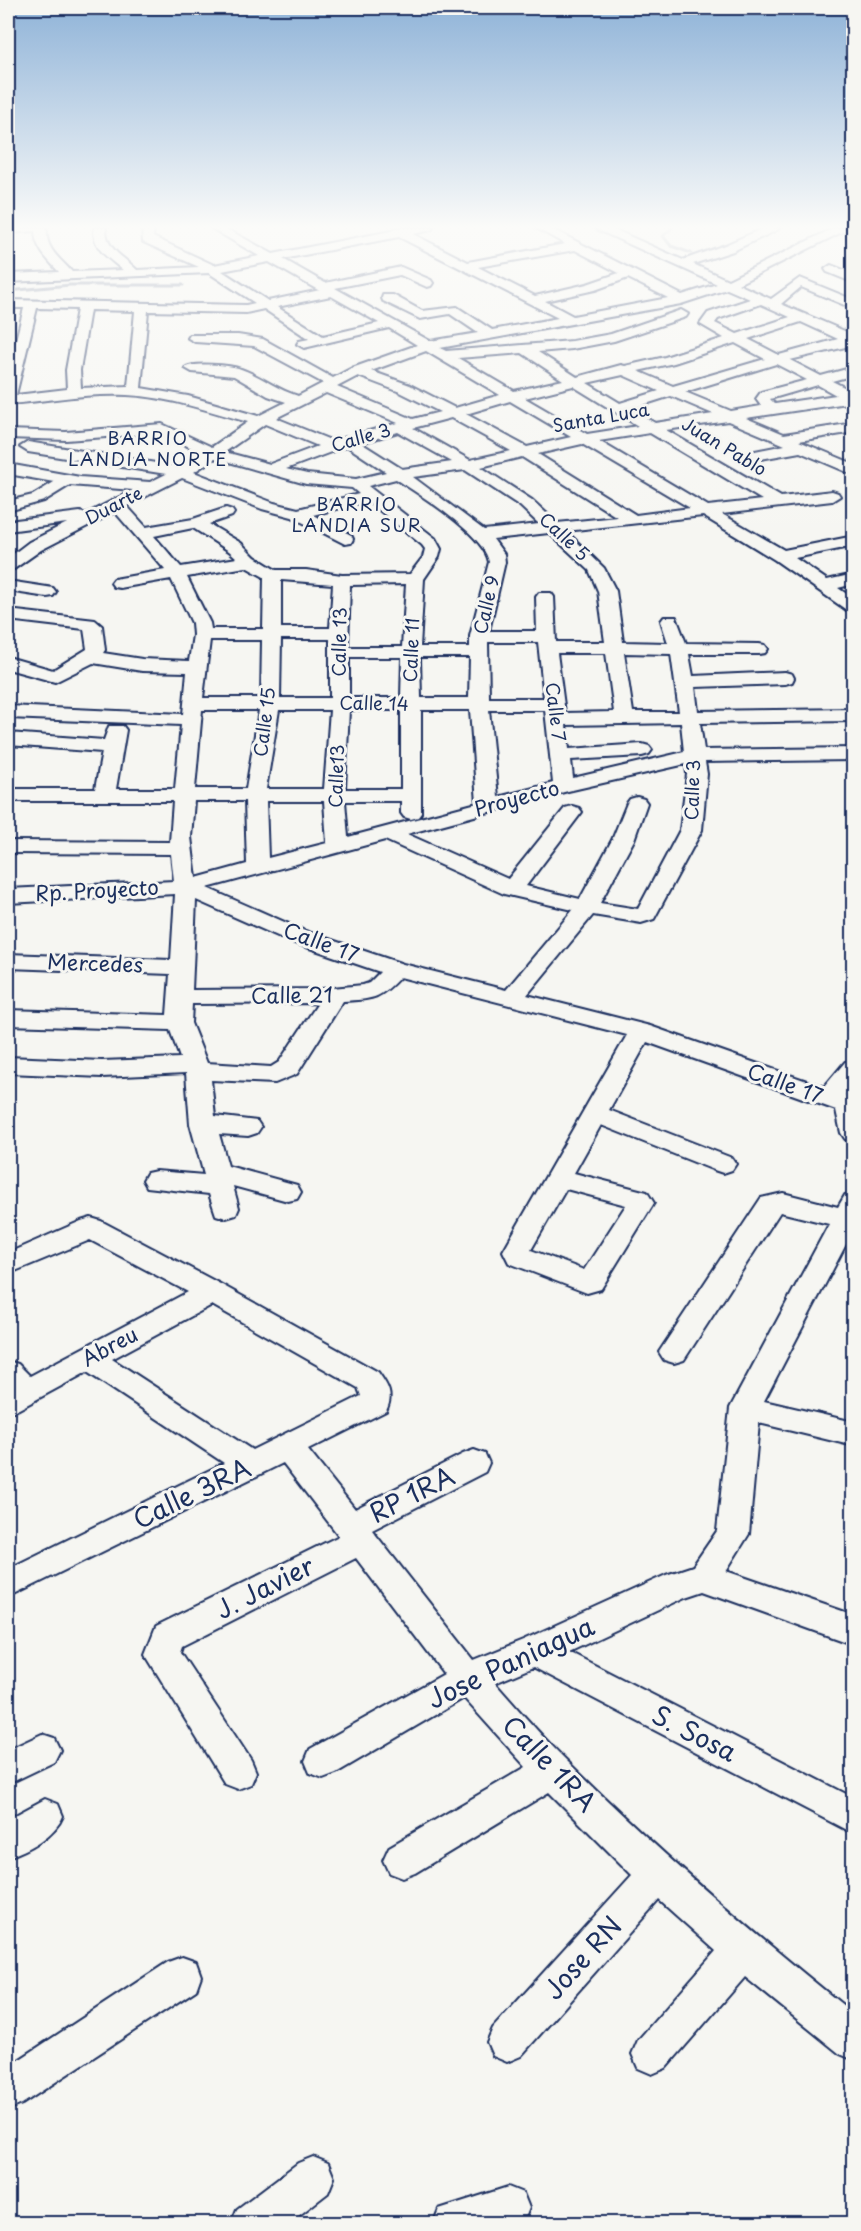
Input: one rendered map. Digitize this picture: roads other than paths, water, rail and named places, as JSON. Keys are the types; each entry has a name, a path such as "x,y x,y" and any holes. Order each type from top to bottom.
{"street":[{"path":"8,399 25,332"},
{"path":"74,393 73,370 79,332"},
{"path":"132,391 135,386 140,332"},
{"path":"174,332 194,348 273,393 299,401"},
{"path":"182,399 194,348 215,332"},
{"path":"308,332 320,340"},
{"path":"273,351 355,332"},
{"path":"404,332 781,556 854,607"},
{"name":"Duarte","path":"8,565 35,546 181,472 263,420 357,371 427,346 500,332"},
{"path":"444,355 527,351 614,338 630,332"},
{"path":"719,332 853,397"},
{"name":"Calle 3","path":"271,469 340,444 513,396 669,360 755,332"},
{"path":"835,332 852,340"},
{"path":"614,338 714,378"},
{"name":"Calle 5","path":"194,348 249,340 273,351 329,385 406,426 450,456 526,502 596,568 607,591 624,718"},
{"path":"620,407 778,359 852,340"},
{"path":"572,345 726,416 850,465"},
{"name":"Juan Pablo","path":"527,351 574,382 620,407 777,502"},
{"path":"357,371 423,396 526,452 588,489 633,520"},
{"path":"771,409 764,399 766,395 854,371"},
{"name":"Calle 9","path":"8,399 132,391 182,399 263,420 340,444 400,474 480,535 495,554 497,562 478,644 479,705 488,806"},
{"name":"Santa Luca","path":"356,484 400,474 468,465 584,439 853,397"},
{"path":"450,456 561,426"},
{"path":"783,439 854,427"},
{"path":"8,434 66,436 162,428 213,453 328,483 356,484 429,542 433,549 431,557 415,579 342,580 306,575 273,575 249,561 235,547 196,523"},
{"path":"8,440 20,445 55,452 181,472 268,506 298,514 345,539"},
{"path":"755,455 804,447"},
{"path":"8,469 66,480 152,487"},
{"path":"8,506 38,499 66,480"},
{"path":"298,514 371,496"},
{"path":"480,535 557,529 832,496"},
{"path":"117,504 176,572 200,618 202,635 196,667 180,848 186,887 179,1023 197,1068 203,1124 220,1188"},
{"path":"143,533 196,523 226,513"},
{"path":"8,526 96,515"},
{"path":"781,556 854,542"},
{"path":"8,550 35,546"},
{"path":"120,583 249,561"},
{"name":"Calle 15","path":"258,869 255,796 270,704 273,575"},
{"name":"Calle 11","path":"411,828 411,653 415,579"},
{"path":"825,586 854,579"},
{"name":"Calle 13","path":"340,704 339,633 342,580"},
{"path":"8,586 47,592"},
{"name":"Calle 7","path":"545,597 547,642 564,786"},
{"path":"8,615 93,626 96,650 90,657 58,675 51,676 8,663"},
{"name":"Calle 3","path":"587,907 641,916 646,914 691,830 697,774 691,718 679,648 670,621"},
{"path":"202,635 339,633"},
{"path":"340,652 411,653 478,644 547,642 759,650"},
{"path":"90,657 142,665 196,667"},
{"path":"685,682 785,678"},
{"name":"Calle 14","path":"8,712 118,718 270,704 340,704 479,705 624,718 854,715"},
{"name":"Calle13","path":"338,848 334,795 340,704"},
{"path":"798,717 808,754"},
{"path":"104,796 118,718"},
{"path":"8,739 113,747"},
{"path":"561,755 642,750"},
{"name":"Proyecto","path":"186,887 564,786 695,756 854,754"},
{"path":"8,795 410,795"},
{"path":"512,998 587,907 623,840 637,803"},
{"path":"512,889 572,812"},
{"path":"388,834 512,889 587,907"},
{"path":"8,847 180,848"},
{"name":"Rp. Proyecto","path":"8,896 186,887"},
{"name":"Calle 17","path":"186,887 297,936 395,969 641,1030 843,1104"},
{"name":"Mercedes","path":"10,966 183,967"},
{"name":"Calle 21","path":"180,997 335,995 372,991 395,969"},
{"path":"8,1065 102,1069 197,1068 275,1075 288,1068 335,995"},
{"path":"8,1018 179,1023"},
{"path":"557,1177 638,1199 641,1203 591,1281 587,1283 517,1254 557,1177 641,1030"},
{"path":"854,1068 843,1104 854,1133"},
{"path":"594,1113 723,1164"},
{"path":"203,1124 248,1127"},
{"path":"156,1180 220,1188 288,1192"},
{"path":"674,1352 771,1205 783,1202 850,1210 745,1408 733,1534 704,1577 854,1630"},
{"path":"8,1264 91,1228 212,1292"},
{"name":"Abreu","path":"14,1388 88,1358 212,1292"},
{"name":"Calle 3RA","path":"8,1583 375,1403 376,1392 368,1380 212,1292"},
{"path":"88,1358 251,1465"},
{"path":"745,1408 854,1434"},
{"name":"Calle 1RA","path":"288,1447 468,1678 552,1771 658,1874 742,1950 854,2040"},
{"name":"RP 1RA","path":"356,1533 474,1463"},
{"name":"J. Javier","path":"238,1772 162,1654 168,1636 356,1533"},
{"name":"Jose Paniagua","path":"323,1761 468,1678 535,1651 678,1585 704,1577"},
{"name":"S. Sosa","path":"535,1651 854,1817"},
{"path":"8,1768 42,1750"},
{"path":"402,1860 552,1771"},
{"path":"8,1839 45,1816"},
{"name":"Jose RN","path":"507,2042 658,1874"},
{"path":"652,2054 742,1950"},
{"path":"8,2090 182,1976"},
{"path":"252,2223 312,2178"},
{"path":"454,2223 508,2208"}],"district":[{"name":"BARRIO LANDIA NORTE","path":"148,449"},
{"name":"BARRIO LANDIA SUR","path":"357,515"}]}
